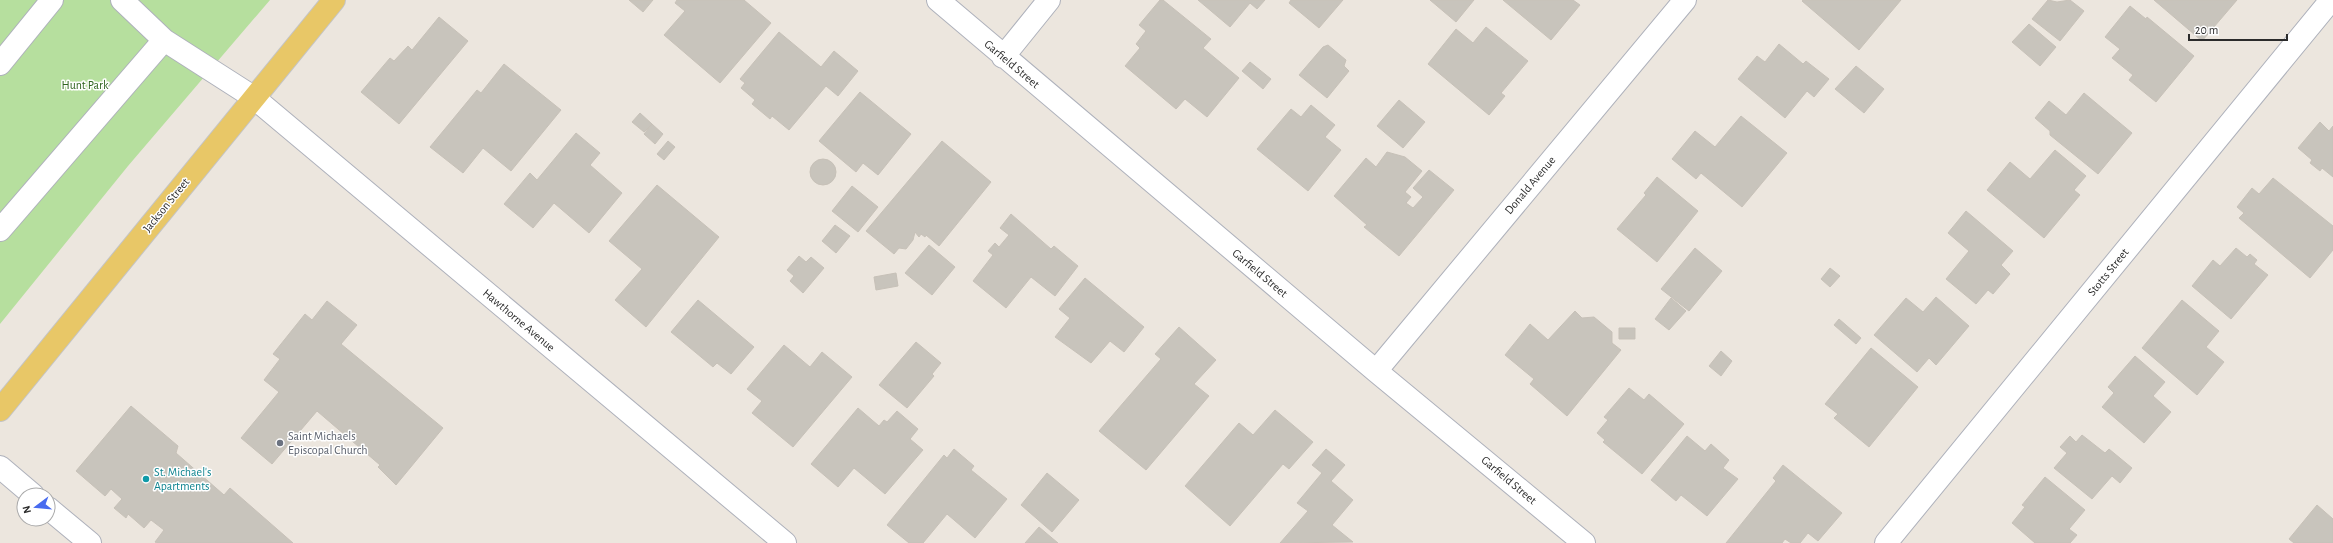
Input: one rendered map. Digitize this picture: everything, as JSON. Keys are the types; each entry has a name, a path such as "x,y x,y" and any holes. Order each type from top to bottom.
{"main road":[{"name":"Jackson Street","path":"0,410 334,0"}],"street":[{"path":"0,64 52,0"},
{"name":"Hawthorne Avenue","path":"122,0 164,40 254,97 785,543"},
{"name":"Garfield Street","path":"938,0 1003,57 1376,371 1584,543"},
{"path":"1003,57 1049,0"},
{"name":"Donald Avenue","path":"1376,371 1685,0"},
{"name":"Stotts Street","path":"1886,543 2331,0"},
{"path":"0,230 164,40"},
{"path":"0,467 24,487"},
{"path":"56,515 90,543"}],"green space":[{"name":"Hunt Park","path":"0,0 270,0 128,166 0,324"}],"building":[{"path":"629,0 653,0 643,12"},
{"path":"677,0 744,0 771,23 720,83 664,35 685,11 675,3"},
{"path":"1160,0 1163,0 1211,39 1203,48 1239,78 1207,117 1185,99 1176,109 1125,66 1140,48 1136,44 1146,31 1139,25"},
{"path":"1198,0 1265,0 1257,9 1250,3 1230,27"},
{"path":"1291,0 1343,0 1319,28 1289,3"},
{"path":"1430,0 1474,0 1456,22"},
{"path":"1503,0 1573,0 1580,5 1551,40"},
{"path":"1901,0 1859,50 1802,1"},
{"path":"2048,0 2057,2 2070,0 2084,11 2060,41 2032,19"},
{"path":"2154,0 2237,0 2202,41"},
{"path":"2130,6 2146,19 2147,17 2194,56 2156,102 2129,80 2133,75 2112,58 2120,49 2105,37"},
{"path":"439,17 468,41 399,124 361,92 390,58 394,61 408,46 412,50"},
{"path":"2029,24 2056,47 2040,66 2012,42"},
{"path":"1486,27 1528,61 1501,93 1505,96 1489,115 1428,64 1456,29 1473,43"},
{"path":"779,32 821,67 834,51 858,71 838,96 826,86 789,130 772,116 770,119 752,104 755,100 741,88 745,83 740,79"},
{"path":"1779,44 1803,64 1806,61 1829,79 1814,97 1807,91 1785,118 1738,79 1757,56 1765,62"},
{"path":"1328,45 1346,60 1344,66 1349,71 1327,98 1299,75 1323,47"},
{"path":"1250,62 1271,79 1263,89 1242,71"},
{"path":"504,64 561,110 511,171 483,148 463,173 430,147 477,90 481,93"},
{"path":"1856,66 1884,89 1864,113 1835,89"},
{"path":"860,92 911,134 878,175 863,163 856,172 819,141"},
{"path":"2084,93 2132,133 2098,174 2050,135 2050,131 2035,118 2049,101 2066,115"},
{"path":"1399,100 1425,122 1403,148 1377,126"},
{"path":"1311,105 1335,125 1325,137 1341,150 1308,191 1257,149 1291,109 1301,117"},
{"path":"640,113 652,124 644,132 632,122"},
{"path":"1741,116 1787,153 1742,207 1701,173 1696,179 1672,159 1695,131 1715,147"},
{"path":"2320,122 2329,131 2333,126 2333,177 2322,168 2320,171 2310,163 2312,160 2298,148"},
{"path":"652,124 663,134 655,144 644,134"},
{"path":"576,133 600,153 590,165 622,193 589,233 554,203 533,228 504,204 530,173 537,180"},
{"path":"668,141 675,147 664,160 657,154"},
{"path":"942,141 991,182 939,246 926,235 925,237 921,234 919,237 915,232 913,240 906,249 899,248 894,254 866,231"},
{"path":"2055,150 2086,176 2074,190 2080,195 2044,238 1987,190 2010,162 2030,179"},
{"path":"1387,152 1405,157 1422,171 1405,192 1411,197 1406,203 1413,208 1423,197 1413,188 1429,170 1454,190 1399,256 1364,227 1367,225 1334,196 1366,158 1376,167"},
{"path":"823,159 832,163 836,172 832,181 823,185 814,181 810,172 814,163"},
{"path":"1657,177 1698,211 1657,262 1617,229 1646,195 1644,193"},
{"path":"2273,178 2333,226 2333,250 2310,278 2239,218 2244,213 2237,207 2252,188 2259,194"},
{"path":"657,185 719,237 646,327 615,300 642,269 609,241"},
{"path":"852,186 878,207 858,232 832,211"},
{"path":"1966,211 2013,251 2001,265 2010,274 1993,294 1988,290 1976,304 1946,279 1969,251 1948,233"},
{"path":"1011,214 1051,249 1054,246 1078,266 1055,296 1031,277 1006,308 973,281 993,255 988,251 995,243 999,247 1009,235 1000,228"},
{"path":"835,225 850,236 836,253 822,241"},
{"path":"929,245 955,267 932,295 905,273"},
{"path":"1695,248 1722,271 1689,311 1661,289"},
{"path":"2236,248 2247,257 2250,254 2257,260 2254,264 2268,275 2231,319 2192,286 2213,260 2220,266"},
{"path":"799,256 806,262 811,257 824,268 803,293 790,281 794,276 787,270"},
{"path":"1830,268 1840,276 1830,287 1821,279"},
{"path":"896,273 898,286 876,290 874,277"},
{"path":"1085,278 1144,327 1124,352 1110,341 1091,363 1055,337 1070,318 1059,309"},
{"path":"1936,297 1969,326 1936,365 1929,358 1917,372 1874,335 1906,298 1923,312"},
{"path":"1671,298 1686,311 1669,330 1655,319"},
{"path":"698,300 754,347 731,374 717,363 713,367 671,332"},
{"path":"2182,300 2219,331 2206,347 2224,362 2197,395 2142,348"},
{"path":"327,301 357,325 341,344 443,428 396,485 378,467 380,465 317,411 272,464 241,438 279,392 264,380 280,359 273,354 305,314 312,320"},
{"path":"1575,311 1582,318 1594,317 1612,332 1612,343 1621,350 1567,416 1530,384 1534,379 1505,355 1530,324 1548,340"},
{"path":"1839,319 1861,338 1856,344 1834,325"},
{"path":"1179,327 1216,360 1194,384 1209,396 1146,470 1099,431 1161,359 1155,354"},
{"path":"1619,328 1635,328 1635,339 1619,339"},
{"path":"916,342 941,363 932,374 934,376 907,408 879,385"},
{"path":"784,345 810,367 822,352 852,377 793,447 752,413 762,401 747,389"},
{"path":"1871,348 1918,387 1869,447 1834,418 1838,414 1825,404"},
{"path":"1721,351 1732,361 1721,376 1709,366"},
{"path":"2135,356 2165,382 2153,396 2171,412 2144,443 2102,407 2114,393 2108,387"},
{"path":"1629,388 1644,400 1649,394 1684,424 1642,474 1603,442 1605,440 1597,433 1608,420 1604,417"},
{"name":"St. Michael's Apartments","path":"131,406 178,446 176,453 224,495 230,488 293,543 157,543 155,542 164,530 151,520 144,528 128,514 126,518 114,508 122,499 111,489 105,496 76,471"},
{"path":"858,408 879,426 884,420 887,422 897,411 918,429 910,439 923,450 885,494 854,468 838,487 811,464"},
{"path":"1275,410 1313,442 1289,469 1283,464 1230,526 1185,486 1239,423 1253,435"},
{"path":"2082,435 2105,453 2109,449 2132,468 2120,483 2112,476 2092,499 2054,468 2067,453 2060,447 2070,436 2076,442"},
{"path":"1687,436 1705,451 1711,444 1729,460 1723,468 1738,479 1707,516 1681,495 1676,501 1651,480"},
{"path":"954,449 974,466 971,470 1007,499 975,538 947,514 923,543 909,543 887,525 944,455 947,458"},
{"path":"1326,449 1345,465 1331,481 1353,500 1332,525 1353,542 1280,543 1308,511 1297,503 1322,473 1312,465"},
{"path":"1783,465 1842,513 1818,541 1808,533 1800,543 1791,543 1785,539 1782,543 1726,543 1776,481 1773,478"},
{"path":"1047,473 1079,500 1052,532 1021,505"},
{"path":"2045,477 2085,510 2069,529 2077,535 2070,543 2035,543 2012,523 2025,507 2022,505"},
{"path":"2317,505 2333,519 2333,543 2294,543 2289,539"},
{"path":"1039,527 1058,543 1025,543"}],"place":[{"name":"Saint Michaels Episcopal Church","path":"280,443"},
{"name":"St. Michael's Apartments","path":"146,479"}]}
